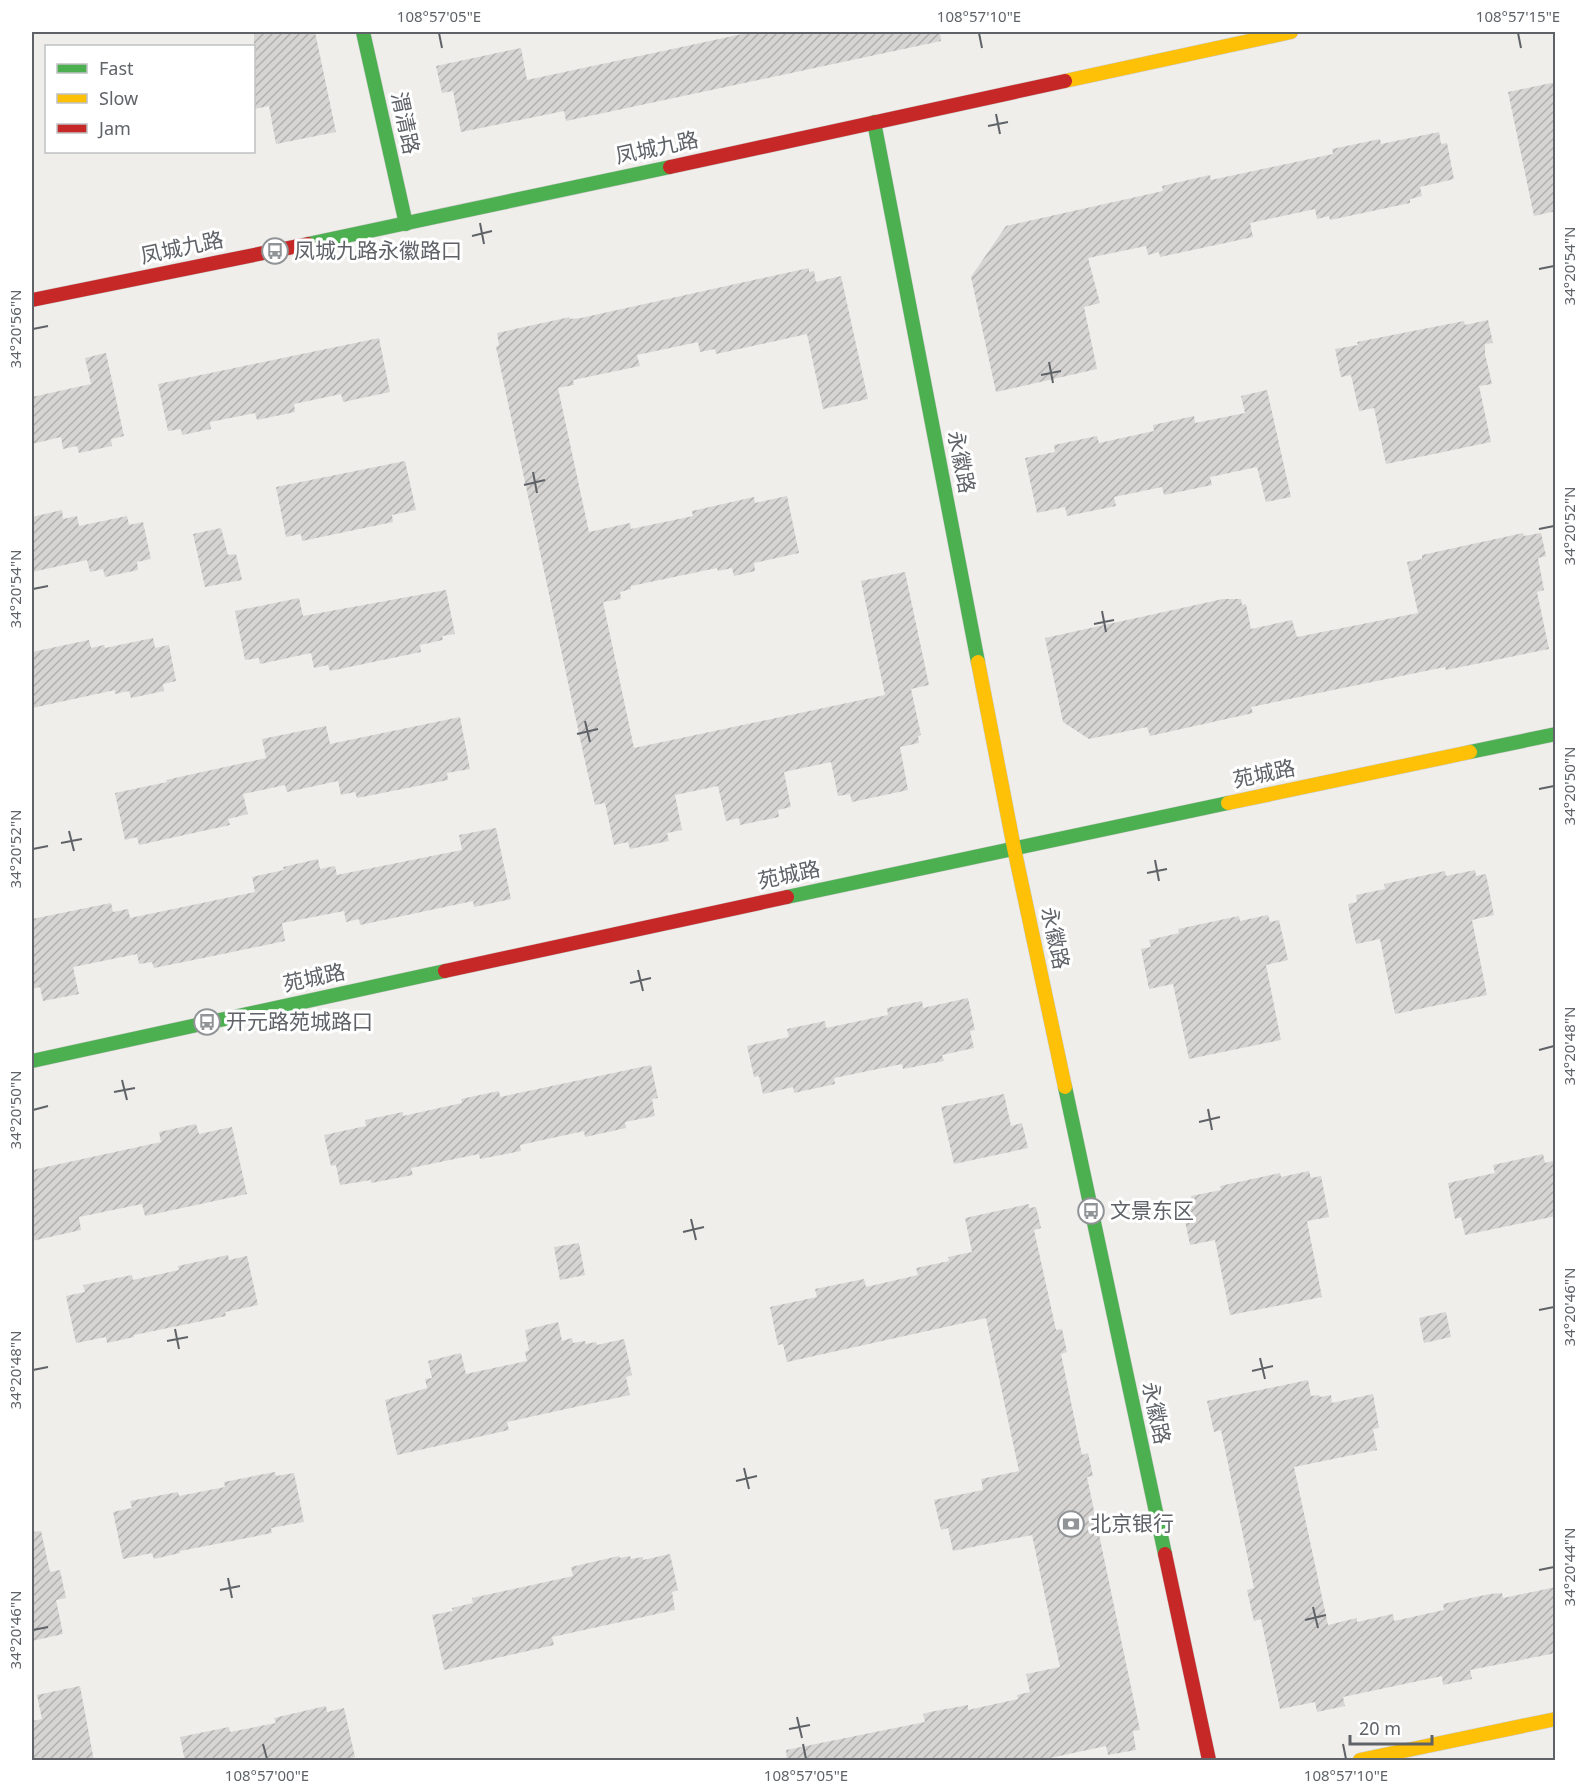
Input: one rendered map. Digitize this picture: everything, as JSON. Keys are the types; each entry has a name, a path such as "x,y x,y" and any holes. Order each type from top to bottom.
{"street":[{"name":"渭清路","path":"363,32 406,224"},
{"name":"凤城九路","path":"32,300 406,224 1291,32"},
{"name":"永徽路","path":"874,122 1014,848 1209,1761"},
{"name":"苑城路","path":"32,1061 1014,848 1556,734"},
{"path":"1360,1761 1556,1719"}],"building":[{"path":"254,32 315,32 336,132 276,144 269,106 255,109"},
{"path":"752,32 940,32 941,41 566,121 564,111 461,132 453,91 442,93 436,66 521,48 527,80"},
{"path":"1556,82 1556,211 1534,216 1508,92"},
{"path":"1439,132 1441,144 1447,143 1454,179 1420,187 1422,196 1410,199 1410,203 1330,220 1329,216 1317,219 1315,209 1250,223 1253,237 1160,257 1159,252 1148,255 1146,246 1088,258 1100,303 1084,307 1097,369 996,392 971,277 1006,226 1163,191 1162,186 1210,175 1211,180 1333,154 1332,149 1380,139 1381,144"},
{"path":"809,268 809,272 814,271 816,282 841,276 868,399 823,409 807,334 716,354 715,349 700,352 698,342 637,355 640,366 573,380 574,385 558,388 589,532 630,523 631,529 693,516 692,511 754,497 755,503 787,496 799,553 754,563 755,571 734,576 732,568 718,571 717,568 631,586 631,589 620,592 621,599 603,602 634,748 885,695 861,581 905,572 929,685 911,689 921,735 918,736 919,743 900,747 908,790 852,802 850,794 838,796 831,762 784,772 791,807 778,810 779,817 740,825 739,818 726,821 718,786 675,795 682,830 667,833 669,841 630,849 628,842 614,845 605,803 595,805 584,757 496,347 499,345 497,333 570,317 570,319 581,318"},
{"path":"1488,320 1493,343 1485,344 1485,354 1492,384 1479,386 1491,442 1386,464 1374,408 1359,411 1351,375 1341,377 1335,349 1358,345 1357,342 1464,321 1465,325"},
{"path":"379,338 390,392 343,402 341,394 294,404 295,412 257,420 255,413 210,422 211,429 182,435 181,429 168,431 158,384"},
{"path":"106,353 124,436 111,439 112,446 79,453 77,446 63,449 61,437 32,444 32,397 91,384 85,358"},
{"path":"1267,390 1291,497 1266,502 1257,467 1210,477 1212,485 1164,495 1162,487 1114,497 1116,506 1067,516 1065,507 1037,513 1025,458 1055,452 1054,445 1097,436 1099,443 1154,431 1153,425 1194,416 1195,423 1245,413 1241,396"},
{"path":"405,461 416,510 392,515 393,522 302,541 301,534 286,537 276,487"},
{"path":"62,510 63,519 77,516 79,526 127,516 129,525 143,522 151,559 137,562 138,570 105,577 103,569 90,572 87,560 32,572 32,517"},
{"path":"221,528 228,555 236,554 242,580 205,587 193,534"},
{"path":"1523,533 1524,536 1541,533 1546,556 1538,558 1544,590 1537,592 1549,649 1446,670 1445,667 1251,707 1253,713 1150,736 1147,727 1089,739 1063,722 1045,638 1223,599 1241,599 1242,605 1246,604 1251,629 1292,620 1297,637 1418,613 1407,562 1422,559 1422,555"},
{"path":"446,590 455,634 442,636 443,640 420,645 421,652 330,671 328,665 314,668 311,653 260,664 259,658 245,660 235,611 299,598 303,616"},
{"path":"153,638 155,648 169,645 176,681 163,684 164,691 131,698 129,691 115,694 115,690 32,708 32,652 89,640 91,648 104,645 105,648"},
{"path":"460,717 470,769 447,773 448,780 357,798 355,792 341,795 338,781 287,792 285,785 243,794 248,814 228,819 230,825 139,845 137,837 125,840 115,793 266,758 262,739 326,726 330,744"},
{"path":"496,828 511,899 474,907 473,901 360,925 359,919 346,922 344,911 282,923 285,941 213,956 154,968 152,962 139,964 137,954 73,967 79,994 43,1001 40,987 32,989 32,919 111,903 113,912 128,909 130,918 255,892 252,877 318,859 320,869 335,866 337,875 462,850 459,835"},
{"path":"1475,870 1476,876 1486,874 1494,915 1472,920 1487,995 1395,1014 1380,939 1356,944 1348,904 1357,902 1356,895 1385,889 1384,884 1445,871 1446,876"},
{"path":"1268,915 1270,922 1279,920 1288,960 1266,965 1281,1040 1189,1059 1173,984 1149,989 1141,949 1151,947 1149,940 1179,933 1178,929 1239,916 1240,921"},
{"path":"968,998 975,1030 970,1031 974,1048 942,1055 944,1061 903,1069 902,1064 834,1078 835,1084 794,1093 793,1087 763,1094 759,1076 754,1077 747,1046 789,1037 787,1029 825,1021 826,1028 888,1015 887,1008 922,1001 923,1008"},
{"path":"651,1065 658,1098 652,1099 655,1116 625,1122 626,1128 585,1137 584,1131 520,1145 521,1151 480,1159 479,1154 411,1168 413,1175 371,1183 371,1180 340,1185 336,1165 331,1166 324,1135 366,1126 365,1120 403,1112 403,1116 462,1103 461,1099 499,1091 500,1097"},
{"path":"1004,1094 1011,1126 1022,1123 1028,1148 954,1164 941,1107"},
{"path":"196,1124 199,1134 232,1127 247,1194 145,1216 142,1204 79,1217 81,1230 32,1241 32,1170 161,1142 159,1132"},
{"path":"1543,1154 1545,1163 1556,1160 1556,1216 1465,1235 1461,1217 1455,1219 1448,1183 1495,1173 1493,1165"},
{"path":"1309,1171 1311,1178 1321,1176 1329,1217 1307,1221 1322,1297 1230,1315 1215,1240 1190,1245 1182,1206 1192,1204 1191,1196 1221,1190 1220,1186 1280,1173 1281,1177"},
{"path":"1029,1204 1029,1208 1036,1207 1041,1228 1034,1230 1056,1330 1062,1329 1067,1352 1061,1354 1082,1455 1088,1453 1093,1476 1087,1477 1140,1730 1133,1731 1136,1750 1108,1755 1106,1746 1036,1761 787,1761 786,1750 925,1722 923,1714 930,1712 968,1705 968,1710 1018,1699 1017,1695 1030,1692 1026,1674 1060,1667 1032,1535 953,1551 948,1528 941,1530 934,1500 983,1490 981,1479 1019,1471 986,1318 787,1362 783,1344 778,1345 770,1307 817,1297 815,1289 864,1279 866,1287 918,1275 916,1268 949,1261 948,1257 972,1252 965,1218"},
{"path":"579,1243 585,1275 560,1280 554,1247"},
{"path":"228,1255 229,1260 247,1256 258,1305 225,1312 226,1316 134,1335 134,1337 107,1343 106,1337 76,1343 66,1296 85,1292 83,1285 132,1275 133,1280 179,1270 178,1266"},
{"path":"1446,1312 1451,1337 1424,1343 1419,1318"},
{"path":"558,1322 562,1341 572,1338 573,1343 585,1341 586,1344 596,1342 597,1345 624,1339 632,1375 626,1377 630,1395 507,1422 509,1430 397,1455 385,1400 427,1388 425,1379 432,1378 428,1361 461,1353 466,1374 527,1361 525,1352 529,1350 525,1330"},
{"path":"1308,1380 1311,1396 1331,1395 1332,1403 1373,1394 1379,1428 1373,1429 1377,1450 1294,1467 1328,1625 1357,1618 1357,1622 1393,1614 1394,1621 1444,1610 1443,1604 1490,1594 1502,1593 1503,1598 1556,1587 1556,1653 1470,1670 1472,1679 1443,1685 1442,1676 1343,1697 1345,1706 1317,1712 1315,1702 1280,1709 1261,1619 1254,1621 1247,1590 1254,1588 1221,1430 1214,1432 1207,1401"},
{"path":"275,1472 276,1476 294,1473 304,1522 271,1528 272,1533 180,1551 180,1553 154,1559 152,1553 123,1559 113,1512 132,1508 130,1501 178,1492 179,1496 225,1487 224,1482"},
{"path":"41,1531 50,1572 60,1570 66,1598 56,1600 63,1634 32,1641 32,1532"},
{"path":"670,1554 678,1590 672,1592 675,1610 552,1637 554,1645 444,1670 432,1615 453,1611 452,1608 473,1603 472,1598 573,1576 571,1567 619,1556 620,1558 630,1556 631,1559 643,1557 643,1560"},
{"path":"80,1686 94,1761 32,1761 32,1721 42,1719 37,1695"},
{"path":"326,1706 327,1712 344,1708 355,1757 338,1761 185,1761 180,1737 229,1727 230,1732 276,1723 274,1718"}],"traffic: fast":[{"path":"363,32 406,224"},
{"path":"874,122 978,662"},
{"path":"308,244 670,167"},
{"path":"1470,752 1556,734"},
{"path":"787,897 1228,803"},
{"path":"32,1061 445,971"},
{"path":"1065,1087 1165,1554"}],"traffic: slow":[{"path":"1065,81 1291,32"},
{"path":"978,662 1014,848 1065,1087"},
{"path":"1228,803 1470,752"},
{"path":"1360,1760 1556,1719"}],"traffic: jam":[{"path":"670,167 1065,81"},
{"path":"32,300 308,244"},
{"path":"445,971 787,897"},
{"path":"1165,1554 1209,1760"}],"place":[{"name":"凤城九路永徽路口","path":"275,251"},
{"name":"开元路苑城路口","path":"207,1022"},
{"name":"文景东区","path":"1091,1211"},
{"name":"北京银行","path":"1071,1524"}]}
